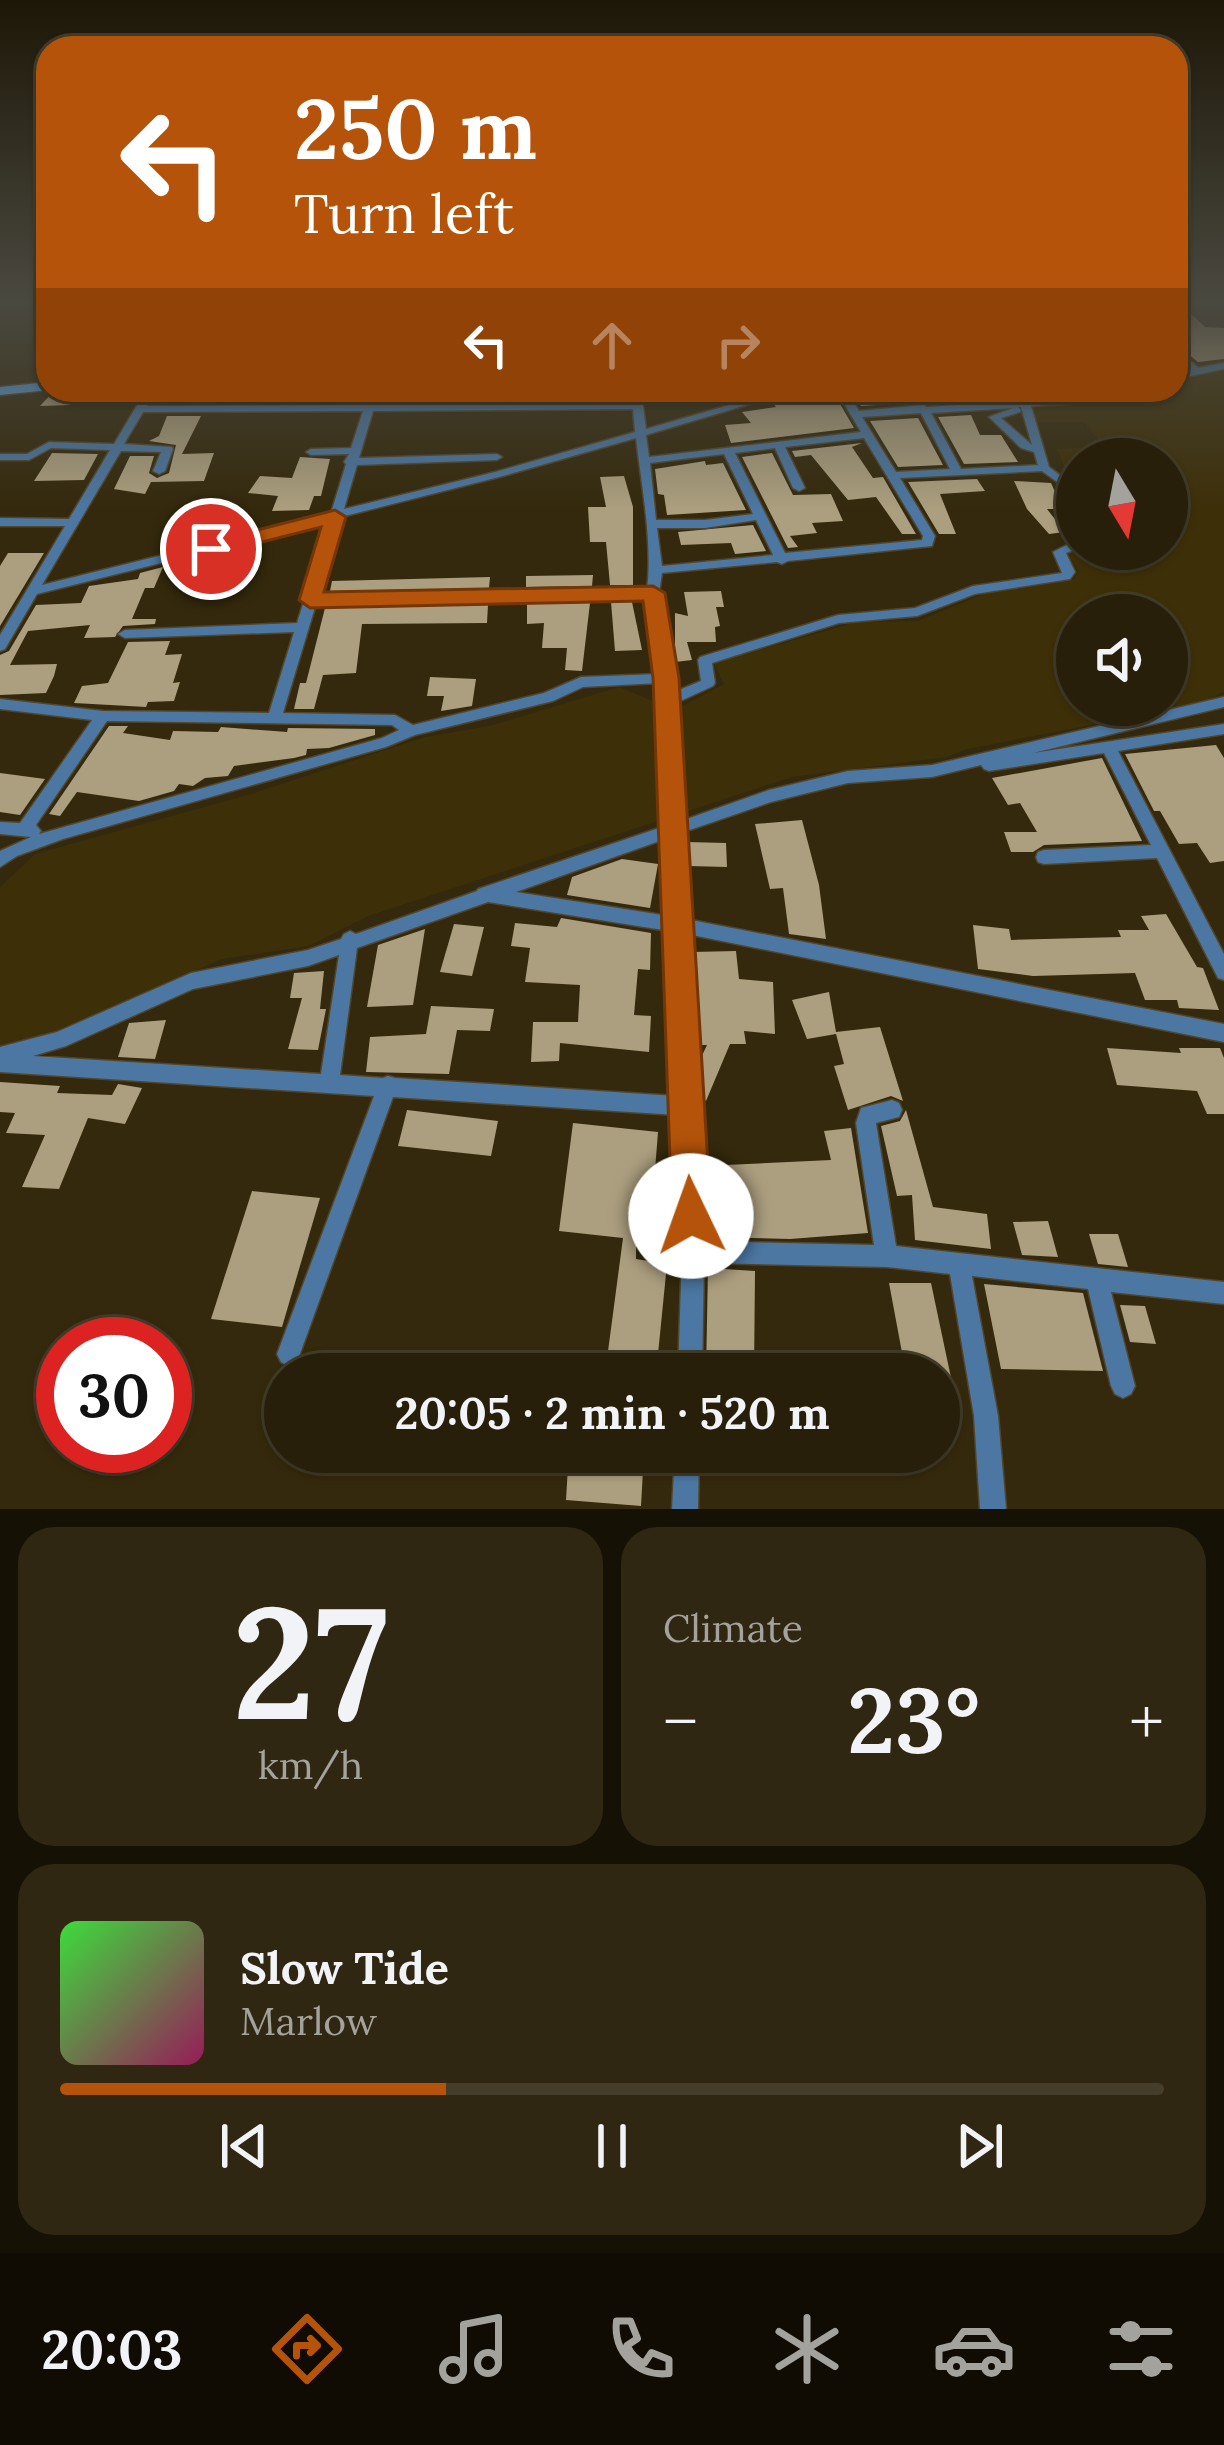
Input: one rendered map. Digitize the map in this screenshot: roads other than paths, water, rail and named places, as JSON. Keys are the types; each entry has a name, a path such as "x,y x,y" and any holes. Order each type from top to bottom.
{"main road":[{"path":"0,391 36,387"}],"street":[{"path":"1188,373 1205,369"},
{"path":"0,646 145,402"},
{"path":"274,720 371,402"},
{"path":"141,409 518,402"},
{"path":"636,402 656,570 653,593 666,678 693,1252 691,1353"},
{"path":"34,591 335,517 752,402"},
{"path":"656,570 928,543 929,536 896,475 850,402"},
{"path":"858,413 1000,402"},
{"path":"1021,402 994,417 1025,446 1039,450"},
{"path":"1026,402 1044,468 1056,477"},
{"path":"923,408 957,471"},
{"path":"642,461 867,434"},
{"path":"0,457 26,458 45,446 168,449 159,471"},
{"path":"778,446 799,488"},
{"path":"311,452 497,457"},
{"path":"729,453 782,560"},
{"path":"896,475 1044,468"},
{"path":"651,524 705,524 762,515"},
{"path":"0,522 74,523"},
{"path":"667,701 708,683 705,660 838,619 917,612 973,590 1066,576 1068,570"},
{"path":"310,600 653,593"},
{"path":"125,634 303,627"},
{"path":"0,860 11,851 61,833 411,731 548,698 581,682 666,678"},
{"path":"932,771 1224,702"},
{"path":"0,704 103,716 395,720 411,731"},
{"path":"23,831 103,716"},
{"path":"0,1059 59,1040 191,981 308,958 350,939 769,796 848,777 932,771 1224,730"},
{"path":"1109,747 1224,973"},
{"path":"0,829 61,833"},
{"path":"1044,857 1164,851"},
{"path":"481,894 679,925 1224,1033"},
{"path":"329,1082 350,939"},
{"path":"0,1059 685,1106"},
{"path":"289,1353 388,1085"},
{"path":"887,1256 866,1124 868,1114 892,1110"},
{"path":"693,1252 887,1256 1224,1293"},
{"path":"958,1264 986,1415 994,1509"},
{"path":"1096,1278 1123,1386"},
{"path":"686,1509 687,1473"}]}
